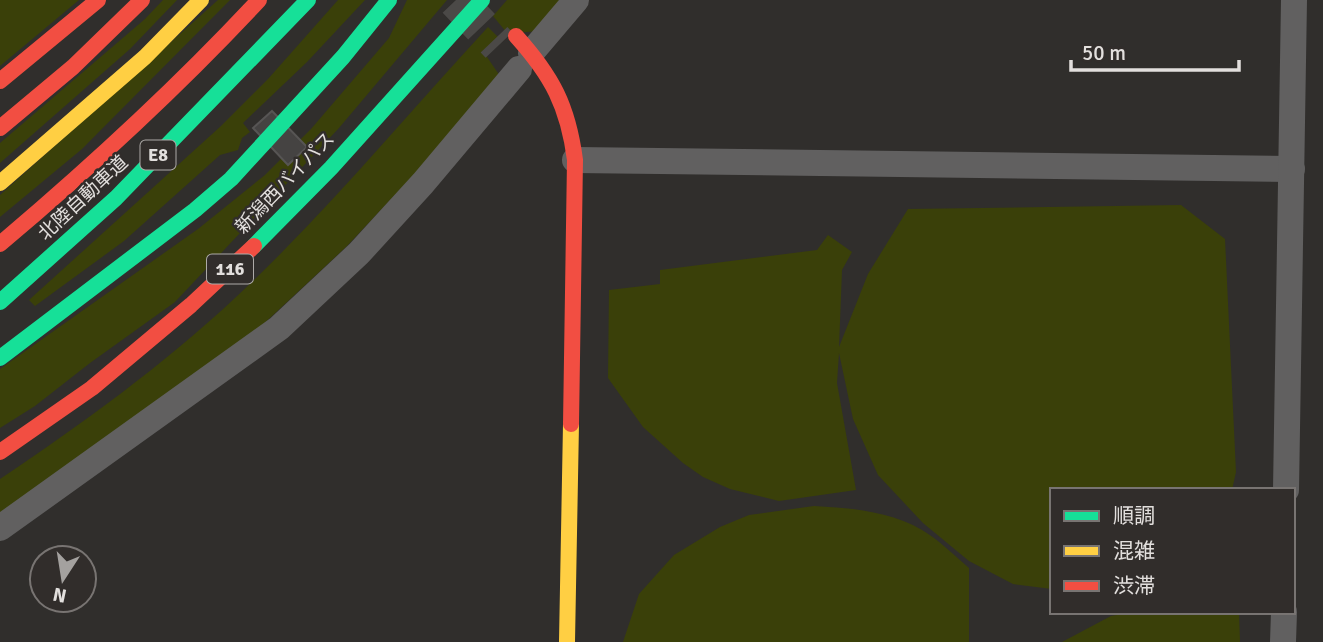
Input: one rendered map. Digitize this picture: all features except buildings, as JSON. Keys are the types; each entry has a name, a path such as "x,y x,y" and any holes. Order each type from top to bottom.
{"main road":[{"path":"0,81 98,0"},
{"path":"0,128 73,67 142,0"},
{"path":"0,183 145,57 201,0"},
{"name":"北陸自動車道","path":"0,244 62,192 162,100 259,0"},
{"name":"北陸自動車道","path":"0,302 116,198 308,0"},
{"path":"0,358 186,218 231,179 343,57 389,0"},
{"path":"432,55 473,0"},
{"name":"新潟西バイパス","path":"0,452 92,388 191,305 331,168 482,0"},
{"path":"520,57 552,84 568,117 575,160 567,642"},
{"path":"540,94 575,160"}],"street":[{"path":"0,528 279,328 359,253 423,183 520,57 576,0"},
{"path":"1286,488 1294,0"},
{"path":"575,160 1292,169"},
{"path":"1283,642 1284,614"}],"green space":[{"path":"0,0 79,0 0,66"},
{"path":"163,0 177,0 130,49 0,163 0,143 145,19"},
{"path":"218,0 230,0 82,149 0,217 0,195"},
{"path":"338,0 365,0 307,62 243,123 250,132 242,138 238,150 220,155 124,241 35,306 29,300 221,126 268,79"},
{"path":"407,0 447,0 339,128 175,302 35,406 0,428 0,369 198,229 265,175 311,129 389,38"},
{"path":"507,0 567,0 544,31 507,33 493,16"},
{"path":"488,27 500,39 485,54 500,76 452,134 346,247 257,330 0,521 0,479 121,393 235,298 332,199"},
{"path":"1181,205 1225,239 1236,472 1232,488 1050,488 1050,589 1013,584 969,561 923,523 878,475 853,419 839,353 837,383 856,490 779,501 730,489 703,477 683,463 643,427 608,378 609,290 660,284 660,270 817,250 828,235 852,252 842,270 839,347 868,274 908,209"},
{"path":"814,506 856,509 897,519 922,530 952,553 969,568 969,642 623,642 639,594 674,555 720,527 749,515"},
{"path":"1239,614 1240,642 1062,642 1111,616"}],"tunnel":[{"path":"456,0 499,45"}],"traffic: fast":[{"path":"0,302 116,198 308,0"},
{"path":"0,358 195,210 231,179 343,57 389,0"},
{"path":"254,246 331,168 482,0"}],"traffic: slow":[{"path":"0,183 145,57 201,0"},
{"path":"567,642 571,424"}],"traffic: jam":[{"path":"0,81 98,0"},
{"path":"0,128 73,67 142,0"},
{"path":"0,244 133,126 259,0"},
{"path":"516,36 549,79 556,93 568,123 575,160 571,424"},
{"path":"0,452 92,388 191,305 254,246"}]}
